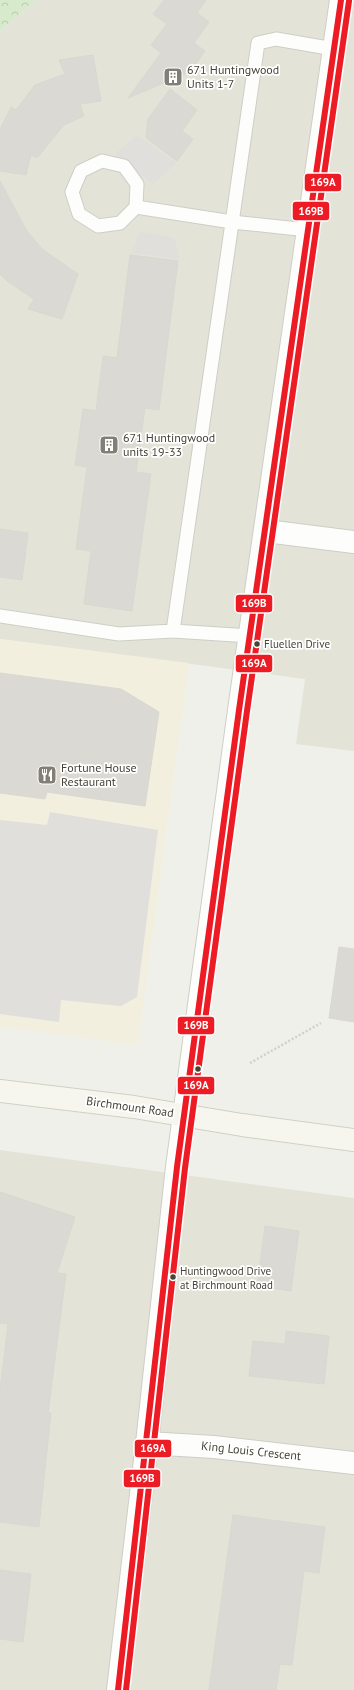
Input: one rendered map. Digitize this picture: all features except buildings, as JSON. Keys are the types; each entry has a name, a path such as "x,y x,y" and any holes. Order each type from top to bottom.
{"main road":[{"name":"Birchmount Road","path":"0,1091 134,1107 354,1140"}],"street":[{"path":"118,1690 148,1443 177,1167 250,636 341,0"},
{"path":"266,531 354,542"},
{"name":"King Louis Crescent","path":"148,1443 214,1447 354,1463"}],"lane":[{"path":"173,631 258,43 276,39 334,49"},
{"path":"102,161 124,166 138,184 136,207 120,223 98,226 79,214 72,192 81,171 102,161"},
{"path":"136,207 232,222 308,230"},
{"path":"0,616 119,634 173,631 250,636"}],"path":[{"path":"250,1063 322,1023"}],"shaded area":[{"path":"36,0 354,0 354,751 296,744 305,679 0,639 0,31"},
{"path":"137,135 176,163 153,184 115,154"},
{"path":"139,231 174,238 180,259 132,253"},
{"path":"0,639 189,663 138,1045 0,1027"},
{"path":"50,812 158,830 137,997 121,1006 61,1000 59,1022 0,1014 0,820 47,825"},
{"path":"0,1150 354,1198 354,1690 0,1690"}],"green space":[{"path":"0,0 36,0 0,31"}],"transit line":[{"name":"169B","path":"118,1690 177,1167 239,710 341,0"},
{"name":"169A","path":"126,1690 185,1168 247,711 349,1"}],"place":[{"name":"671 Huntingwood Units 1-7","path":"173,77"},
{"name":"671 Huntingwood units 19-33","path":"109,445"},
{"name":"Fluellen Drive","path":"257,644"},
{"name":"Fortune House Restaurant","path":"47,775"},
{"name":"Huntingwood Drive at Birchmount Road","path":"173,1277"}]}
